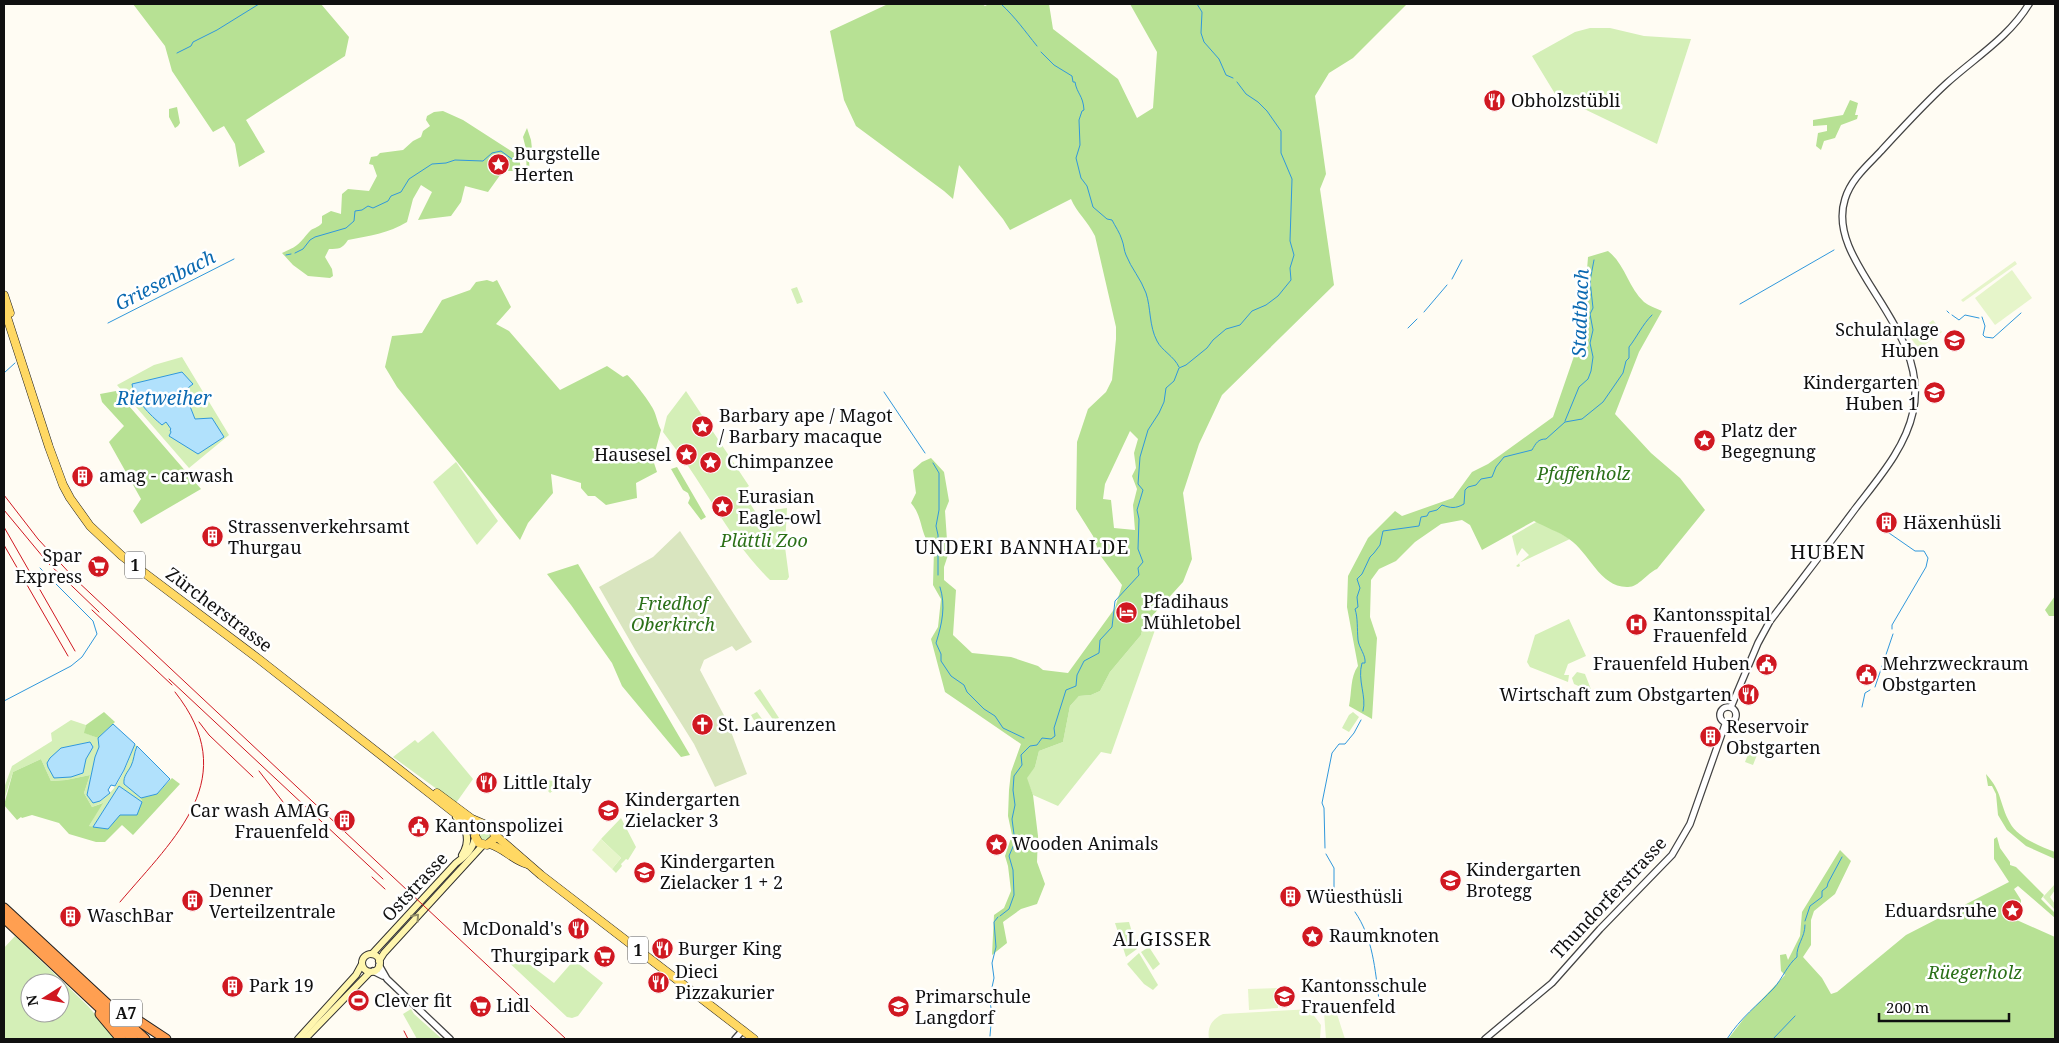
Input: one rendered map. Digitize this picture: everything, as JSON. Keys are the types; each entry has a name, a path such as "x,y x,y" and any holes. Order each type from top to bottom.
{"highway":[{"name":"A7","path":"4,908 145,1039"},
{"name":"A7","path":"4,918 134,1039"},
{"name":"A7","path":"74,984 121,1039"},
{"name":"A7","path":"87,984 138,1022 166,1039"}],"main road":[{"path":"4,294 17,335 22,364"},
{"name":"1","path":"4,308 22,364"},
{"path":"4,320 22,364"},
{"name":"Zürcherstrasse","path":"22,364 55,467 70,498 90,526 122,556 402,769 472,819 483,824"},
{"name":"Zürcherstrasse","path":"402,769 470,824 475,835"},
{"path":"443,804 463,825 467,836 465,849 456,864"},
{"path":"483,824 491,826 496,835 486,844 475,835 477,828 483,824"},
{"name":"Oststrasse","path":"372,954 456,864 462,860 472,846 475,835"},
{"name":"1","path":"496,835 521,856 527,864 754,1039"},
{"name":"1","path":"486,844 498,847 518,862 527,864"},
{"name":"Oststrasse","path":"379,963 384,953 486,844"},
{"path":"298,1039 349,984 365,957 372,954 377,957 379,963 306,1039"},
{"path":"362,964 365,969 372,971"}],"street":[{"path":"1731,707 1758,643 1770,621 1884,470 1907,431 1913,413 1916,393 1911,361 1898,329 1846,242 1842,219 1846,196 1859,174 1915,114 1949,81 2007,32 2029,4"},
{"path":"1726,707 1731,707 1736,712 1736,717 1731,722 1726,722 1721,718 1721,712 1726,707"},
{"name":"Thundorferstrasse","path":"1485,1039 1552,982 1600,929 1672,855 1690,824 1726,722"},
{"path":"379,963 387,979"},
{"path":"372,971 387,979 450,1039"},
{"path":"735,1039 743,1030"}],"green space":[{"path":"133,4 321,4 349,37 345,56 246,120 265,152 239,167 235,144 224,126 213,132 172,71 165,46"},
{"path":"888,4 982,4 985,6 989,4 1049,4 1053,29 1118,79 1137,118 1153,108 1157,52 1130,4 1407,4 1353,58 1329,73 1315,96 1326,174 1320,189 1334,285 1222,395 1199,444 1183,493 1192,559 1183,582 1143,626 1141,635 1110,672 1100,691 1091,695 1079,696 1070,706 1063,742 1039,751 1035,767 1027,778 1033,795 1038,836 1037,862 1045,884 1037,904 1021,909 1003,922 1007,943 992,955 994,915 1004,908 1011,891 1005,856 1012,835 1008,816 1009,790 1011,772 1021,744 945,692 931,639 938,627 941,599 933,585 934,550 926,538 918,515 911,503 916,493 913,470 922,462 931,458 944,472 949,501 945,511 948,555 944,567 944,580 956,590 953,635 972,653 1011,657 1038,666 1043,670 1068,673 1115,608 1122,585 1100,555 1093,536 1076,509 1077,442 1088,409 1106,392 1112,380 1116,327 1095,236 1071,199 1010,230 959,165 953,199 856,126 844,100 830,31","holes":["1130,431 1138,439 1134,453 1136,468 1132,476 1137,489 1133,505 1135,530 1114,528 1111,500 1103,499 1105,484"]},
{"path":"1590,28 1610,28 1644,36 1691,39 1657,144 1578,106 1560,102 1532,56 1575,32"},
{"path":"1850,100 1858,103 1855,115 1858,115 1857,119 1841,125 1835,138 1824,141 1821,150 1816,146 1818,133 1827,131 1827,125 1813,126 1813,120 1843,115"},
{"path":"177,107 180,123 175,128 169,117 169,109"},
{"path":"443,111 463,120 519,156 521,171 503,171 488,192 465,186 461,202 451,216 418,220 432,192 421,185 413,199 407,222 386,231 348,240 340,248 329,249 325,257 332,269 333,276 330,278 308,276 293,265 282,253 297,245 310,231 320,225 322,223 322,216 331,211 341,214 342,194 348,189 369,191 377,176 373,165 369,164 371,157 377,156 380,153 403,150 421,137 423,131 430,126 426,120 427,116 434,112"},
{"path":"527,128 531,140 533,158 529,158 530,183 527,183 526,149 523,137"},
{"name":"Pfaffenholz","path":"1608,251 1619,262 1634,290 1644,302 1662,311 1639,352 1615,414 1651,453 1680,478 1705,510 1657,569 1636,585 1628,587 1618,586 1610,582 1602,576 1583,552 1569,539 1534,521 1482,550 1470,525 1462,520 1441,524 1415,542 1396,561 1379,569 1371,580 1370,617 1377,638 1372,719 1349,706 1352,680 1358,666 1347,607 1348,576 1368,538 1395,511 1402,516 1453,498 1472,472 1488,464 1553,417 1582,333 1588,257"},
{"path":"2015,261 2017,264 1963,302 1961,300"},
{"path":"2012,270 2032,298 1995,325 1975,298"},
{"path":"487,280 493,282 497,280 511,307 496,324 509,331 560,390 607,366 623,377 627,375 636,384 653,409 661,430 653,460 657,472 636,483 637,498 606,505 595,496 588,496 581,488 581,483 551,474 553,493 528,523 520,540 397,387 385,367 392,336 422,333 442,300 470,290 476,282"},
{"path":"797,287 803,302 797,304 791,289"},
{"path":"1933,320 1942,332 1919,349 1910,337"},
{"path":"182,357 229,435 189,468 117,385 154,365","holes":["182,372 184,390 195,419 170,426 166,422"]},
{"path":"116,391 201,489 141,524 133,511 141,499 109,442 124,426 102,402 100,394"},
{"name":"Plättli Zoo","path":"686,391 749,486 742,491 760,519 773,510 787,508 785,547 789,577 787,580 770,580 746,554 688,466 663,432 667,416"},
{"path":"456,462 498,521 477,545 433,482"},
{"path":"677,467 706,517 701,520 688,503 690,498 688,493 683,490 671,469"},
{"path":"1538,521 1570,539 1520,562 1529,555 1522,548 1517,556 1512,536"},
{"name":"Friedhof Oberkirch","path":"680,531 752,642 736,651 732,646 704,660 700,670 727,721 747,774 715,787 694,744 637,653 599,587 653,557"},
{"path":"578,564 690,755 681,757 622,686 612,663 547,574"},
{"path":"2055,596 2055,616 2049,616 2045,610"},
{"path":"1569,619 1586,656 1568,664 1564,675 1569,675 1568,682 1530,667 1527,662 1535,635"},
{"path":"1143,626 1155,630 1111,754 1101,752 1058,806 1033,795 1026,778 1035,767 1039,751 1063,742 1070,706 1079,696 1091,695 1100,691 1110,672 1141,635"},
{"path":"1577,672 1585,674 1592,692 1574,684 1572,678"},
{"path":"760,689 779,718 774,721 754,693"},
{"path":"104,712 115,722 98,738 84,733 86,725"},
{"path":"757,712 767,726 759,729 751,715"},
{"path":"1353,712 1359,717 1349,732 1342,728 1349,715"},
{"path":"71,720 86,725 85,733 98,738 99,747 87,795 100,801 107,796 117,783 135,744 137,746 133,764 124,784 141,798 142,802 119,786 93,827 89,826 102,803 92,807 84,793 90,775 51,781 41,759 13,772 4,800 4,788 12,766 52,741 51,733","holes":["90,742 93,747 86,759 83,772 61,748"]},
{"path":"433,731 473,779 456,803 393,757 415,740 418,743"},
{"path":"1751,747 1759,750 1753,765 1745,762"},
{"path":"41,759 51,781 90,775 84,793 92,807 103,803 89,826 108,829 120,814 142,802 141,798 157,794 172,778 180,784 133,835 122,825 105,842 96,842 69,834 59,823 32,815 21,817 17,820 4,805 13,772"},
{"path":"1986,774 1998,793 2013,828 2030,841 2055,852 2055,859 2026,846 2007,830 1998,815 1996,794 1992,786 1988,786"},
{"path":"558,777 563,783 550,793 548,791 550,789 544,782 546,780 553,781"},
{"path":"621,818 636,847 628,860 626,859 621,864 622,866 616,873 612,869 621,858 601,839"},
{"path":"487,828 490,829 490,839 483,840 480,839 479,832 480,829"},
{"name":"Rüegerholz","path":"1997,837 2000,848 2010,862 2010,865 2016,867 2044,895 2041,899 2055,913 2055,918 2018,886 2014,889 2021,900 2021,906 2009,913 2010,917 2055,937 2055,1039 1728,1039 1745,1017 1785,975 1781,971 1780,955 1786,954 1788,960 1800,936 1802,912 1840,850 1851,861 1835,894 1814,911 1811,920 1811,945 1803,957 1822,978 1831,994 1837,992 1906,935 2009,882 1994,859 1994,839"},
{"path":"601,839 621,858 612,869 592,850"},
{"path":"2055,884 2055,890 2050,897 2055,904 2055,910 2043,897"},
{"name":"ALGISSER","path":"1129,922 1137,949 1126,957 1115,923"},
{"path":"15,936 54,973 20,973 20,1023 70,1023 70,989 88,1006 116,1039 4,1039 4,948"},
{"name":"ALGISSER","path":"1149,947 1160,964 1153,970 1141,952"},
{"path":"512,951 554,983 574,960 603,983 578,1016 567,1017 502,956"},
{"name":"ALGISSER","path":"1139,953 1158,985 1153,990 1144,984 1127,964"},
{"path":"1277,988 1278,1008 1249,1010 1248,989"},
{"path":"411,1009 414,1014 442,1039 417,1039 403,1014"},
{"path":"1312,1009 1312,1013 1321,1025 1320,1039 1209,1039 1211,1024 1223,1014"},
{"path":"1336,1011 1345,1039 1326,1039 1324,1012"}],"water":[{"name":"Rietweiher","path":"182,372 193,384 184,391 195,419 212,418 224,437 198,454 169,436 171,429 166,422 162,425 148,412 133,390 132,384"},
{"path":"113,724 135,744 115,786 111,785 108,790 110,793 100,801 93,803 87,795 99,747 98,738"},
{"path":"90,742 93,747 86,759 83,773 71,777 54,778 47,763 50,758 61,748"},
{"path":"137,746 170,779 157,794 141,798 124,784 125,776 132,764"},
{"path":"119,786 142,802 137,815 120,815 108,829 93,827"}],"waterway":[{"path":"177,53 259,4"},
{"path":"1001,4 1016,19 1037,46"},
{"path":"1197,4 1202,12 1201,33 1204,42 1219,59 1226,75 1233,78"},
{"path":"1041,52 1054,65 1072,76 1073,82 1075,82 1084,110 1079,120 1080,145 1076,158 1081,178 1087,186 1093,207 1107,219 1112,220 1119,232 1128,260 1146,293 1154,335 1162,348 1179,367"},
{"path":"1000,916 1009,909 1014,895 1013,870 1009,856 1015,842 1012,819 1015,805 1014,776 1022,765 1021,755 1030,746 1037,745 1042,738 1051,739 1055,736 1054,728 1066,690 1076,686 1077,675 1084,661 1099,653 1100,640 1112,627 1115,601 1139,575 1138,568 1143,562 1138,549 1139,519 1137,510 1143,490 1138,484 1140,457 1148,430 1164,402 1166,388 1174,381 1179,368 1186,365 1207,348 1226,329 1240,325 1252,311 1266,305 1278,296 1291,280 1290,268 1294,255 1290,241 1292,179 1281,153 1281,131 1267,111 1246,94 1237,82"},
{"name":"Griesenbach","path":"295,253 303,249 315,237 346,228 354,221 355,211 362,210 368,206 373,208 388,201 391,196 401,192 409,179 432,164 455,160 483,161 492,153 501,151 516,162"},
{"path":"1740,304 1834,250"},
{"path":"286,255 291,254"},
{"name":"Griesenbach","path":"108,323 234,259"},
{"path":"1452,279 1462,260"},
{"name":"Stadtbach","path":"1565,421 1579,387 1588,379 1591,371 1593,357 1590,343 1593,330 1590,314 1593,308 1590,281 1594,260"},
{"path":"1424,312 1447,285"},
{"path":"1982,317 1985,326 1983,335 1993,338 2021,313"},
{"name":"Stadtbach","path":"1363,711 1364,700 1361,669 1362,663 1365,663 1365,660 1358,640 1355,609 1358,607 1357,597 1360,588 1357,579 1362,574 1370,557 1380,545 1383,531 1419,526 1421,517 1427,516 1429,512 1437,510 1442,505 1458,507 1464,504 1465,490 1476,485 1481,479 1492,477 1496,467 1504,457 1532,450 1538,442 1546,439 1565,422 1582,419 1603,402 1623,373 1626,361 1629,358 1629,347 1652,315"},
{"path":"1952,315 1959,320 1965,315 1979,318"},
{"path":"1408,328 1417,319"},
{"name":"Griesenbach","path":"4,373 15,363"},
{"path":"884,392 925,453"},
{"path":"933,463 939,473 939,510 936,526 938,535 938,575"},
{"path":"1889,533 1915,551 1924,551 1928,558 1926,567 1892,625 1892,629"},
{"path":"4,701 71,666 82,657 97,634 93,621 40,568"},
{"path":"940,587 943,601 940,629 936,643 941,654 941,661 951,676 964,685 967,692 984,709 995,716 1003,728 1024,738"},
{"path":"1875,687 1893,634"},
{"path":"1862,707 1865,693 1870,690"},
{"name":"Stadtbach","path":"1325,848 1324,808 1322,803 1332,753 1339,744 1345,744 1361,720"},
{"name":"Stadtbach","path":"1326,854 1334,868 1334,888"},
{"path":"1805,921 1810,906 1822,897 1822,891 1827,887 1842,857"},
{"name":"Stadtbach","path":"1355,912 1366,932 1374,965 1379,1000"},
{"path":"990,1036 992,1012 990,1003 994,978 992,963 996,947 994,922 998,917"},
{"path":"1727,1039 1732,1031 1774,988 1797,957 1805,925"},
{"path":"1773,1039 1795,1016"}],"railway":[{"path":"4,495 38,539 75,579 566,1039"},
{"path":"4,510 48,563 99,612"},
{"path":"4,527 75,651"},
{"path":"4,545 68,656"},
{"path":"92,610 172,685"},
{"path":"169,679 383,879"},
{"path":"120,902 180,829 194,804 202,779 203,752 194,723 175,692"},
{"path":"199,722 209,735 253,777"},
{"path":"259,771 283,802"},
{"path":"372,877 385,889"},
{"path":"404,1031 408,1039"}],"place":[{"name":"Obholzstübli","path":"1495,101"},
{"name":"Burgstelle Herten","path":"498,164"},
{"name":"Schulanlage Huben","path":"1955,340"},
{"name":"Kindergarten Huben 1","path":"1934,393"},
{"name":"Barbary ape / Magot / Barbary macaque","path":"703,426"},
{"name":"Platz der Begegnung","path":"1705,441"},
{"name":"Hausesel","path":"687,455"},
{"name":"Chimpanzee","path":"711,462"},
{"name":"amag - carwash","path":"83,476"},
{"name":"Eurasian Eagle-owl","path":"722,507"},
{"name":"Häxenhüsli","path":"1887,523"},
{"name":"Strassenverkehrsamt Thurgau","path":"212,537"},
{"name":"Spar Express","path":"98,566"},
{"name":"Pfadihaus Mühletobel","path":"1127,612"},
{"name":"Kantonsspital Frauenfeld","path":"1637,625"},
{"name":"Frauenfeld Huben","path":"1766,664"},
{"name":"Mehrzweckraum Obstgarten","path":"1866,674"},
{"name":"Wirtschaft zum Obstgarten","path":"1748,695"},
{"name":"St. Laurenzen","path":"702,725"},
{"name":"Reservoir Obstgarten","path":"1710,737"},
{"name":"Little Italy","path":"487,783"},
{"name":"Kindergarten Zielacker 3","path":"609,810"},
{"name":"Car wash AMAG Frauenfeld","path":"345,821"},
{"name":"Kantonspolizei","path":"419,826"},
{"name":"Wooden Animals","path":"996,844"},
{"name":"Kindergarten Zielacker 1 + 2","path":"644,872"},
{"name":"Kindergarten Brotegg","path":"1450,880"},
{"name":"Wüesthüsli","path":"1290,897"},
{"name":"Denner Verteilzentrale","path":"193,901"},
{"name":"Eduardsruhe","path":"2013,911"},
{"name":"WaschBar","path":"71,916"},
{"name":"McDonald's","path":"578,929"},
{"name":"Raumknoten","path":"1313,936"},
{"name":"Burger King","path":"662,949"},
{"name":"Thurgipark","path":"605,956"},
{"name":"Dieci Pizzakurier","path":"659,982"},
{"name":"Park 19","path":"233,986"},
{"name":"Kantonsschule Frauenfeld","path":"1285,996"},
{"name":"Clever fit","path":"358,1001"},
{"name":"Lidl","path":"480,1006"},
{"name":"Primarschule Langdorf","path":"899,1007"}],"district":[{"name":"UNDERI BANNHALDE","path":"1022,547"},
{"name":"HUBEN","path":"1828,552"},
{"name":"ALGISSER","path":"1162,939"}]}
